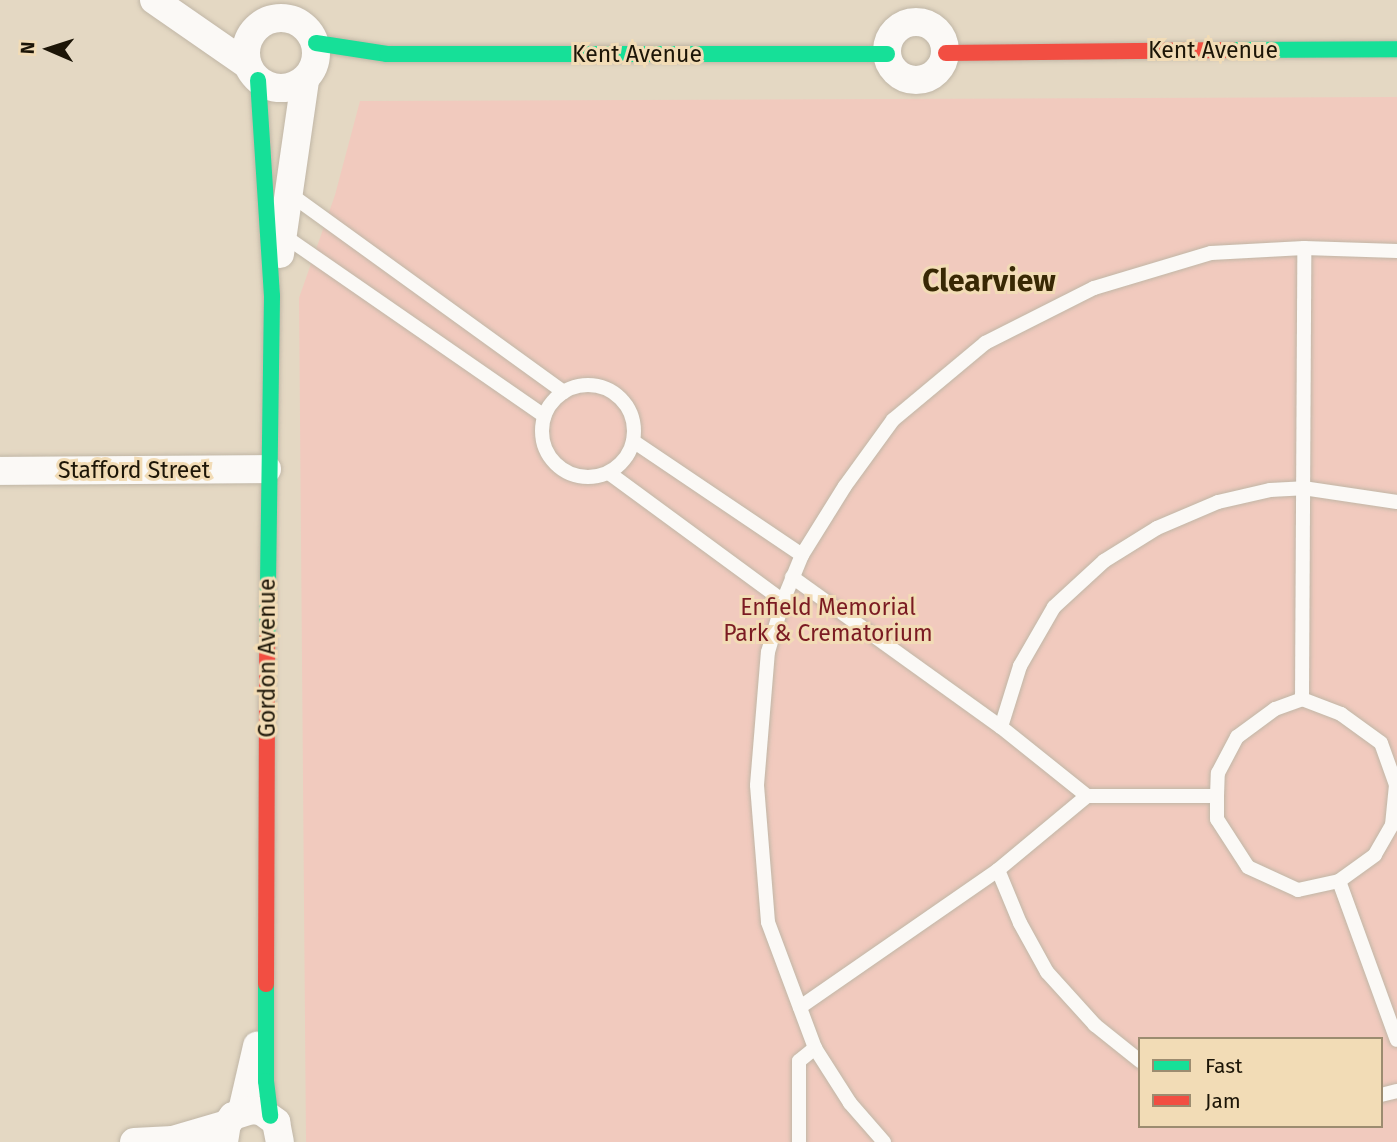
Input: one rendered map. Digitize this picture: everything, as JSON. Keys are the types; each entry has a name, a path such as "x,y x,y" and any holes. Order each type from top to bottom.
{"street":[{"path":"154,0 196,28 255,42 282,89 308,43 281,17 255,42"},
{"path":"916,11 938,31 946,52 937,72 920,80 900,76 891,66 887,54 888,42 895,31 916,11"},
{"name":"Gordon Avenue","path":"255,42 272,296 267,469 266,1081 270,1116"},
{"name":"Kent Avenue","path":"308,43 387,54 887,54"},
{"name":"Gordon Avenue","path":"272,296 290,194 308,43"},
{"name":"Kent Avenue","path":"946,52 1397,49"},
{"name":"Stafford Street","path":"0,471 267,469"},
{"name":"Gordon Avenue","path":"231,1126 251,1059 267,1020"},
{"path":"134,1142 178,1141 231,1126 261,1111 270,1116 280,1130 280,1142"}],"lane":[{"path":"290,194 564,392"},
{"path":"283,235 544,416"},
{"path":"1302,699 1304,248"},
{"path":"884,1142 849,1103 816,1048 768,922 757,785 768,652 783,601 802,555 845,486 893,419 985,343 1094,288 1211,253 1304,248 1397,251"},
{"path":"590,385 615,394 631,415 633,442 628,454 609,472 585,478 562,470 553,462 542,440 544,416 552,402 564,392 590,385"},
{"path":"633,442 802,555"},
{"path":"609,472 783,601"},
{"path":"1002,727 1020,666 1054,607 1104,561 1157,528 1218,502 1270,490 1303,488 1397,502"},
{"path":"792,577 1002,727 1087,796 1217,796"},
{"path":"1302,699 1341,713 1381,743 1396,785 1392,825 1375,855 1339,881 1298,890 1248,867 1217,819 1217,796 1218,773 1237,737 1275,709 1302,699"},
{"path":"800,1007 998,870 1087,796"},
{"path":"998,870 1020,923 1047,972 1096,1025 1138,1059"},
{"path":"1339,881 1397,1040"},
{"path":"799,1142 799,1061 816,1048"}],"green space":[{"name":"Enfield Memorial Park & Crematorium","path":"1397,97 1397,1142 306,1142 299,298 335,195 360,101"}],"traffic: fast":[{"path":"316,43 387,54 887,54"},
{"path":"1232,50 1397,49"},
{"path":"258,80 272,296 267,637"},
{"path":"266,984 266,1081 270,1116"}],"traffic: jam":[{"path":"946,53 1232,50"},
{"path":"266,984 267,637"}],"district":[{"name":"Clearview","path":"989,281"}]}
